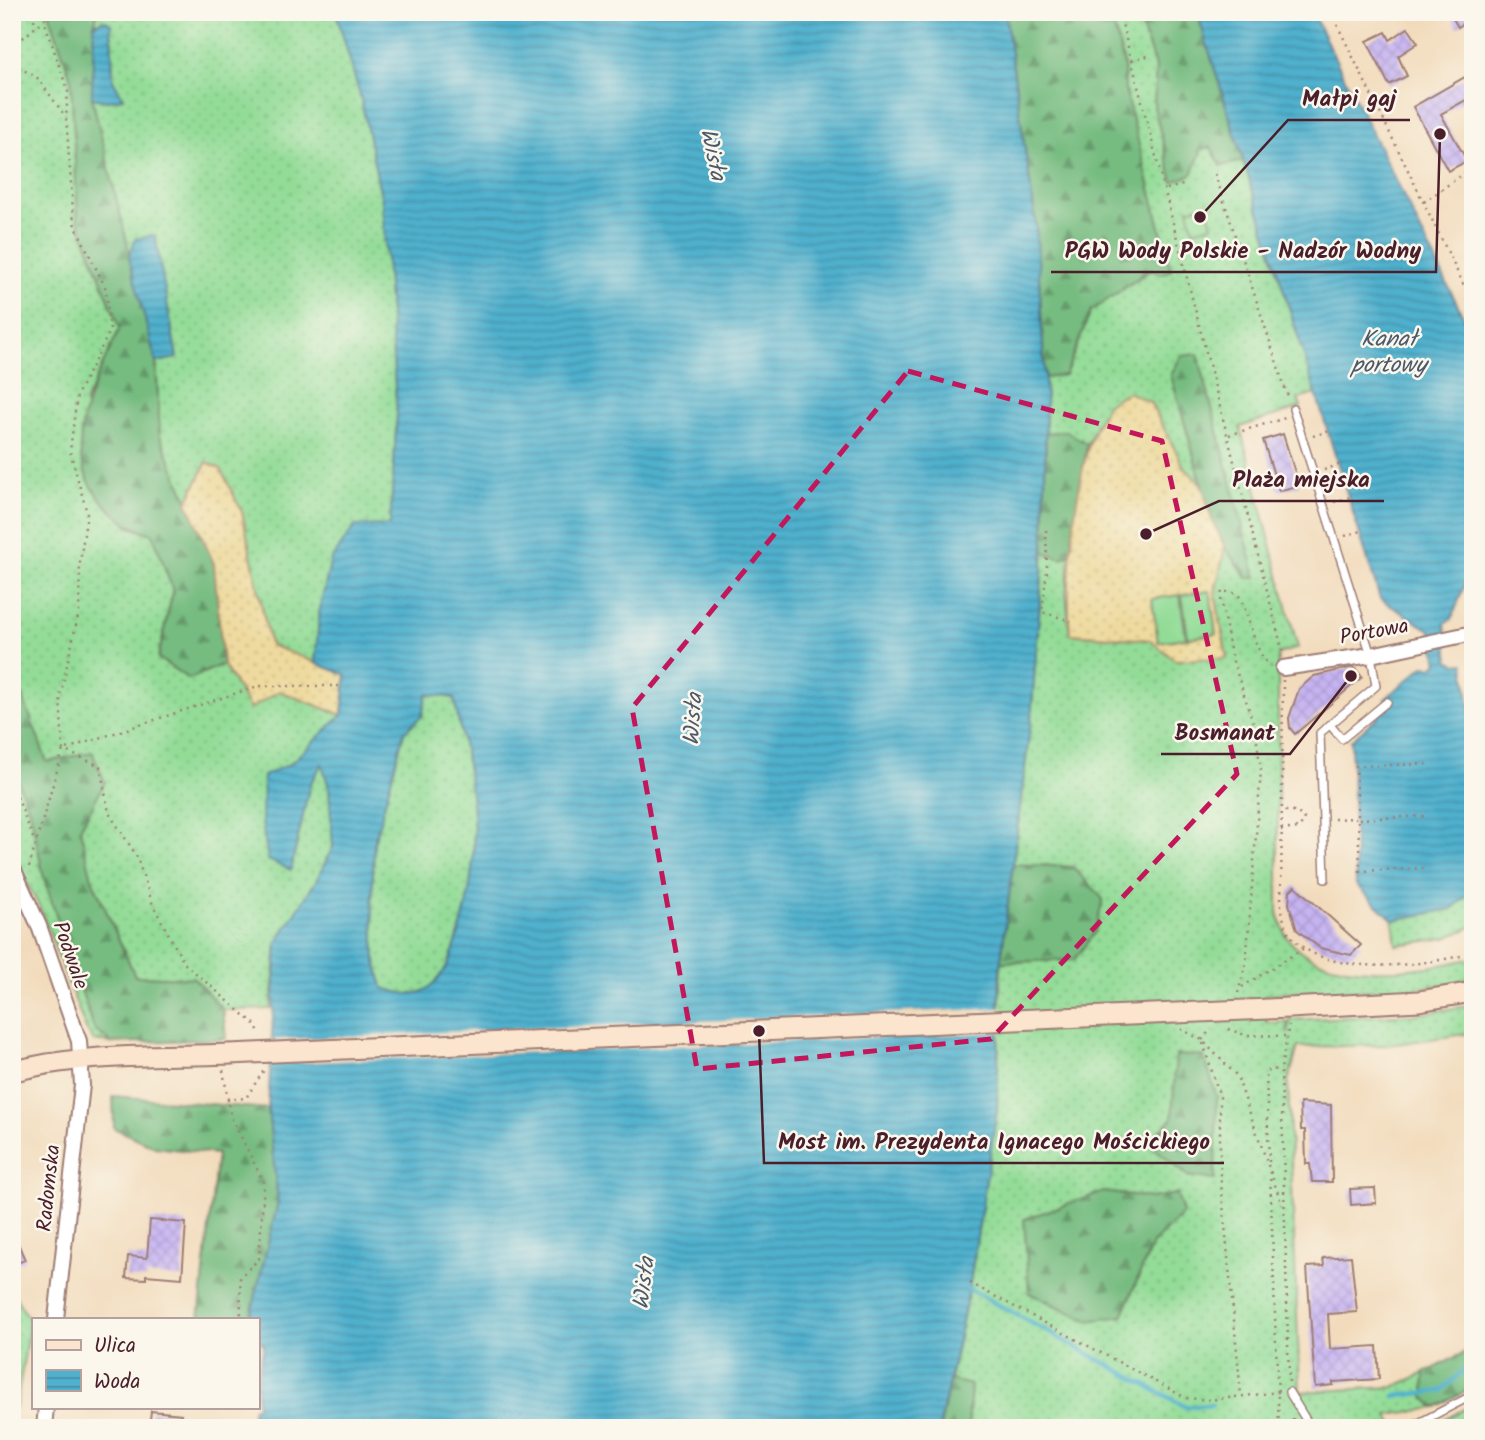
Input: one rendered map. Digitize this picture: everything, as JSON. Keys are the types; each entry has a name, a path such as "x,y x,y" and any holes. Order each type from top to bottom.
{"main road":[{"path":"12,1072 82,1061 225,1059 1289,1008 1419,1001 1473,992"}],"street":[{"name":"Portowa","path":"1283,668 1473,634"},
{"name":"Podwale","path":"12,866 23,887 79,1041 82,1061"},
{"name":"Radomska","path":"56,1318 82,1085 82,1061"},
{"path":"44,1428 46,1408"}],"lane":[{"path":"1294,412 1371,654 1376,686 1321,733 1325,879"},
{"path":"1330,725 1342,739 1387,702"},
{"path":"1289,1392 1311,1428"},
{"path":"1409,1428 1473,1395"}],"path":[{"path":"33,12 36,27"},
{"path":"12,47 44,20 49,12"},
{"path":"1119,12 1283,652 1282,913 1290,935 1304,948 1317,955 1386,968 1473,953"},
{"path":"1331,12 1473,304"},
{"path":"23,887 63,750 60,696 79,612 80,562 87,513 70,451 77,395 110,331 106,289 74,223 66,117 68,92 65,76 54,55 44,20"},
{"path":"1132,60 1152,55"},
{"path":"12,65 36,76 66,117"},
{"path":"1423,203 1473,167"},
{"path":"1214,173 1294,412 1229,435"},
{"path":"1166,189 1187,184"},
{"path":"1313,436 1333,430"},
{"path":"1324,470 1344,463"},
{"path":"1334,502 1354,496"},
{"path":"1046,530 1047,570 1042,612 1071,621"},
{"path":"1345,536 1365,530"},
{"path":"1242,987 1252,900 1261,770 1255,728 1231,655 1220,599 1222,591 1238,594 1246,608 1261,656 1269,666 1283,668"},
{"path":"63,750 258,686 341,686"},
{"path":"63,750 100,766 109,813 136,855 153,905 184,963 257,1026"},
{"path":"1427,764 1356,766 1355,818 1360,871 1429,868"},
{"path":"12,784 35,845"},
{"path":"1282,811 1295,811 1304,818 1300,828 1282,830"},
{"path":"1331,819 1429,816"},
{"path":"1235,996 1242,987 1304,948"},
{"path":"1202,1040 1215,1023"},
{"path":"1222,1026 1245,1035 1289,1034 1281,1069 1289,1392"},
{"path":"1202,1040 1237,1076 1283,1208"},
{"path":"1202,1040 1220,1097 1220,1173 1241,1394"},
{"path":"225,1059 231,1117 264,1184 259,1259 240,1277 241,1318"},
{"path":"1279,1428 1266,1073 1281,1069"},
{"path":"970,1283 1186,1398 1210,1400 1241,1394 1279,1392"}],"highlighted area":[{"path":"908,371 1162,441 1237,774 991,1039 697,1069 632,708"}],"green space":[{"path":"12,12 49,12 71,79 78,220 120,328 85,403 128,527 153,534 173,591 158,658 189,679 223,664 250,709 279,691 342,715 290,764 291,869 310,784 322,763 329,788 333,847 316,881 277,942 271,1009 223,1010 194,978 135,976 92,879 80,829 47,763 12,668"},
{"path":"49,12 98,12 94,24 92,98 156,362 160,436 214,564 223,664 189,679 158,658 173,591 153,534 126,523 104,503 89,482 82,461 80,439 84,416 100,371 120,328 78,220 71,79"},
{"path":"98,12 336,12 361,99 382,201 397,414 390,525 331,560 320,608 315,663 270,645 242,512 207,462 187,502 160,436 156,362 177,358 155,236 135,239 129,258 92,98 107,101 123,97 113,80 111,24 104,20 94,24"},
{"path":"1005,12 1110,12 1124,65 1125,90 1171,270 1162,274 1151,269 1091,311 1065,375 1045,378 1036,224"},
{"path":"1110,12 1137,12 1156,69 1154,107 1173,181 1192,174 1202,149 1211,147 1222,166 1243,161 1316,394 1298,399 1301,407 1240,427 1298,648 1278,654 1278,914 1283,930 1288,939 1304,953 1325,963 1349,968 1402,970 1473,958 1473,978 1447,984 1266,995 1267,1023 1287,1022 1288,1034 1290,1020 1420,1014 1473,1005 1473,1033 1389,1045 1298,1047 1288,1082 1300,1392 1394,1387 1425,1373 1424,1397 1435,1408 1388,1415 1394,1428 968,1428 971,1385 950,1380 969,1289 997,1110 1001,962 1074,960 1073,867 1013,864 1031,720 1044,552 1062,558 1071,554 1066,592 1070,634 1150,640 1175,660 1227,657 1215,593 1225,547 1247,578 1171,375 1202,485 1184,467 1150,402 1107,404 1087,444 1066,431 1046,433 1045,378 1065,374 1091,311 1152,269 1125,89 1124,65","holes":["1172,1119 1188,1176 1149,1143","1103,1192 1151,1198 1177,1194 1183,1213 1152,1245 1122,1316"]},
{"path":"1137,12 1197,12 1243,161 1221,166 1211,147 1202,149 1192,174 1173,182 1154,107 1156,69"},
{"path":"1206,204 1212,225 1193,230 1188,209"},
{"path":"1198,354 1256,578 1248,578 1225,547 1212,520 1171,375 1181,356"},
{"path":"1066,431 1087,444 1071,554 1063,558 1044,552 1046,433"},
{"path":"1210,591 1216,634 1188,638 1182,595"},
{"path":"1180,595 1186,638 1158,642 1152,599"},
{"path":"12,668 47,762 92,752 105,782 80,829 92,879 135,976 194,978 223,1010 226,1039 111,1043 94,1029 44,878 31,814 12,767"},
{"path":"427,694 454,698 471,789 474,845 467,905 452,955 436,982 420,992 407,994 383,988 375,957 372,900 374,843 404,732 422,716"},
{"path":"12,767 31,814 44,878 94,1029 111,1043 94,1041 86,1029 40,908 12,854"},
{"path":"1013,864 1073,867 1103,899 1095,932 1074,960 1001,962"},
{"path":"1473,890 1473,926 1447,938 1396,945 1393,920 1452,909"},
{"path":"1176,1055 1204,1056 1217,1098 1215,1180 1188,1176 1148,1143 1172,1119"},
{"path":"113,1096 268,1109 278,1202 250,1318 199,1318 217,1154 155,1147 114,1128"},
{"path":"1103,1192 1151,1198 1177,1194 1183,1213 1152,1245 1122,1316 1089,1321 1029,1293 1024,1219"},
{"path":"12,1291 30,1321 16,1407 12,1400"},
{"path":"1473,1348 1473,1387 1435,1408 1424,1397 1425,1373"},
{"path":"950,1380 971,1385 968,1428 940,1428"},
{"path":"1473,1404 1473,1428 1429,1428"}],"sand":[{"path":"1128,392 1150,402 1184,467 1202,485 1212,520 1225,547 1215,593 1227,658 1175,660 1150,640 1070,634 1069,581 1074,517 1087,454 1095,428 1106,407"},
{"path":"207,462 221,469 242,512 270,645 346,674 342,715 279,691 250,709 223,664 214,564 187,502"}],"water":[{"name":"Wisła","path":"336,12 1005,12 1036,224 1046,398 1044,547 1031,720 1000,967 997,1110 969,1289 939,1428 249,1428 253,1408 259,1408 259,1371 264,1344 259,1340 259,1318 250,1318 278,1202 268,1109 277,942 316,881 333,847 329,788 322,764 310,784 291,870 268,860 262,823 263,776 290,764 342,715 346,675 315,663 320,608 331,560 355,526 390,525 397,414 382,201 361,99","holes":["427,694 454,698 471,789 474,845 467,905 455,946 442,974 429,988 410,994 383,988 375,957 372,900 374,843 404,732 422,716"]},
{"name":"Kanał portowy","path":"1197,12 1312,12 1473,336 1473,579 1465,583 1452,619 1445,623 1449,660 1456,664 1464,663 1473,733 1473,890 1452,909 1393,920 1356,885 1351,740 1391,705 1385,699 1424,666 1433,667 1438,662 1431,631 1380,599"},
{"path":"104,20 111,24 113,80 123,98 107,101 92,98 94,24"},
{"path":"155,235 177,358 156,362 129,258 135,239"}],"pier":[{"path":"1003,1008 1002,1032 266,1064 267,1040"}],"building":[{"path":"1449,12 1473,12 1473,17 1458,27"},
{"path":"1408,28 1418,43 1398,56 1407,76 1389,85 1367,41 1386,32 1390,40"},
{"path":"1465,77 1473,96 1441,114 1467,161 1448,171 1413,107"},
{"path":"1283,434 1299,485 1279,491 1263,440"},
{"path":"1354,667 1362,677 1295,734 1290,728 1289,718 1299,689 1314,676"},
{"path":"1295,886 1361,945 1351,955 1320,948 1297,930 1289,904 1290,891"},
{"path":"1300,1103 1331,1105 1332,1182 1312,1182 1310,1164 1306,1164 1305,1130 1301,1130"},
{"path":"1375,1188 1376,1203 1351,1205 1350,1189"},
{"path":"150,1220 186,1223 182,1278 146,1275 146,1279 126,1278 128,1256 147,1258"},
{"path":"12,1229 25,1260 12,1265"},
{"path":"1351,1256 1357,1312 1328,1314 1330,1349 1377,1346 1379,1379 1333,1382 1333,1385 1315,1387 1307,1267 1324,1266 1323,1258"},
{"path":"151,1411 181,1414 179,1428 149,1428"}],"waterway":[{"path":"969,1289 1186,1407 1212,1405"},
{"path":"1395,1396 1442,1391 1473,1361"}],"place":[{"name":"PGW Wody Polskie - Nadzór Wodny","path":"1440,134"},
{"name":"Małpi gaj","path":"1200,217"},
{"name":"Plaża miejska","path":"1146,534"},
{"name":"Bosmanat","path":"1351,676"},
{"name":"Most im. Prezydenta Ignacego Mościckiego","path":"759,1031"}]}
